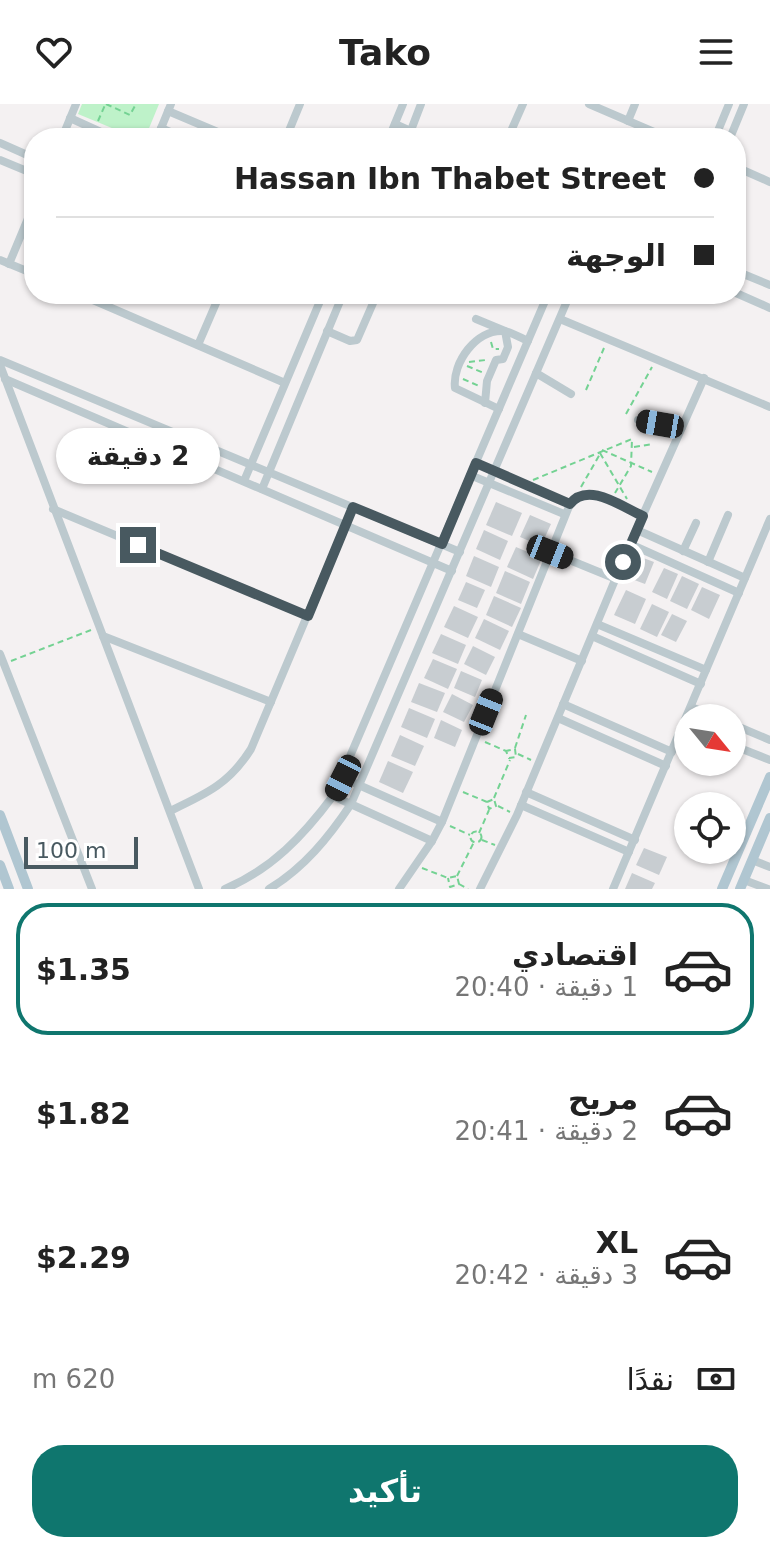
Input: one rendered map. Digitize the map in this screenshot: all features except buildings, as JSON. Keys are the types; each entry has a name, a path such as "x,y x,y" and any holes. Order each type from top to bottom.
{"main road":[{"path":"722,889 770,777"},
{"path":"0,815 28,889"},
{"path":"742,884 766,837 770,818"},
{"path":"0,865 9,889"}],"street":[{"path":"66,128 76,104"},
{"path":"290,128 300,104"},
{"path":"393,128 403,104"},
{"path":"412,128 421,104"},
{"path":"512,128 523,104"},
{"path":"589,104 644,128"},
{"path":"616,115 621,104"},
{"path":"628,121 635,104"},
{"path":"719,128 729,104"},
{"path":"734,128 744,104"},
{"path":"161,128 170,108 211,128"},
{"path":"70,118 93,128"},
{"path":"395,124 400,128"},
{"path":"0,143 24,154"},
{"path":"0,160 24,170"},
{"path":"746,171 770,182"},
{"path":"24,224 5,262 24,270"},
{"path":"746,275 770,285"},
{"path":"746,297 770,308"},
{"path":"108,304 285,383"},
{"path":"198,345 216,304"},
{"path":"244,481 319,304"},
{"path":"262,489 339,304"},
{"path":"327,331 353,342 357,340 373,304"},
{"path":"225,889 263,869 281,855 304,833 343,778 544,304"},
{"path":"269,889 324,842 351,804 566,304"},
{"path":"476,319 528,341"},
{"path":"560,319 770,407"},
{"path":"499,409 455,388 455,376 467,350 489,335 505,331"},
{"path":"485,403 489,375 496,360 503,359 508,347 505,331"},
{"path":"0,362 3,380 199,889"},
{"path":"0,362 251,463 460,552"},
{"path":"536,373 571,394"},
{"path":"480,889 517,815 630,544 704,378"},
{"path":"3,380 452,571"},
{"path":"638,420 682,427"},
{"path":"476,463 570,504"},
{"path":"470,475 564,514"},
{"path":"399,889 442,822 570,504 580,495 593,494 643,516"},
{"path":"170,811 227,780 251,749 353,507"},
{"path":"53,509 308,616"},
{"path":"708,562 728,515"},
{"path":"692,704 770,519"},
{"path":"683,551 696,523"},
{"path":"637,530 745,578"},
{"path":"630,544 739,593"},
{"path":"550,552 616,579"},
{"path":"597,624 706,670"},
{"path":"101,631 271,702"},
{"path":"518,634 582,661"},
{"path":"592,636 701,684"},
{"path":"0,654 4,676 92,889"},
{"path":"563,704 672,752"},
{"path":"558,718 666,766"},
{"path":"746,730 770,740"},
{"path":"613,889 674,748"},
{"path":"746,751 770,760"},
{"path":"343,778 442,822"},
{"path":"526,792 635,840"},
{"path":"333,796 432,841"},
{"path":"521,805 629,852"},
{"path":"753,858 770,864"},
{"path":"742,884 755,889"},
{"path":"742,884 768,889"}],"path":[{"path":"95,128 106,104 131,115 136,104"},
{"path":"489,335 494,350 508,347"},
{"path":"586,390 608,339"},
{"path":"626,414 656,359"},
{"path":"459,362 496,360"},
{"path":"459,362 489,375"},
{"path":"455,376 488,390"},
{"path":"525,484 631,439 632,463 614,494"},
{"path":"632,447 653,444"},
{"path":"601,451 652,472"},
{"path":"601,451 630,503"},
{"path":"580,495 601,451"},
{"path":"4,664 101,631"},
{"path":"526,715 515,749 517,754 539,763"},
{"path":"476,738 506,751 511,759"},
{"path":"506,751 515,749"},
{"path":"496,806 494,799 511,759 517,754"},
{"path":"455,789 487,802 494,799"},
{"path":"481,840 479,833 489,809 487,802"},
{"path":"489,809 496,806 517,815"},
{"path":"442,822 471,835 479,833"},
{"path":"471,835 474,842"},
{"path":"468,889 459,884 457,876 474,842 481,840 502,848"},
{"path":"416,865 448,878 457,876"},
{"path":"448,878 450,888 459,884"}],"green space":[{"path":"82,104 159,104 149,128 112,128 78,114"}],"route":[{"path":"138,545 308,616 353,507 442,544 476,463 570,504 580,495 593,494 643,516 623,562"}]}
